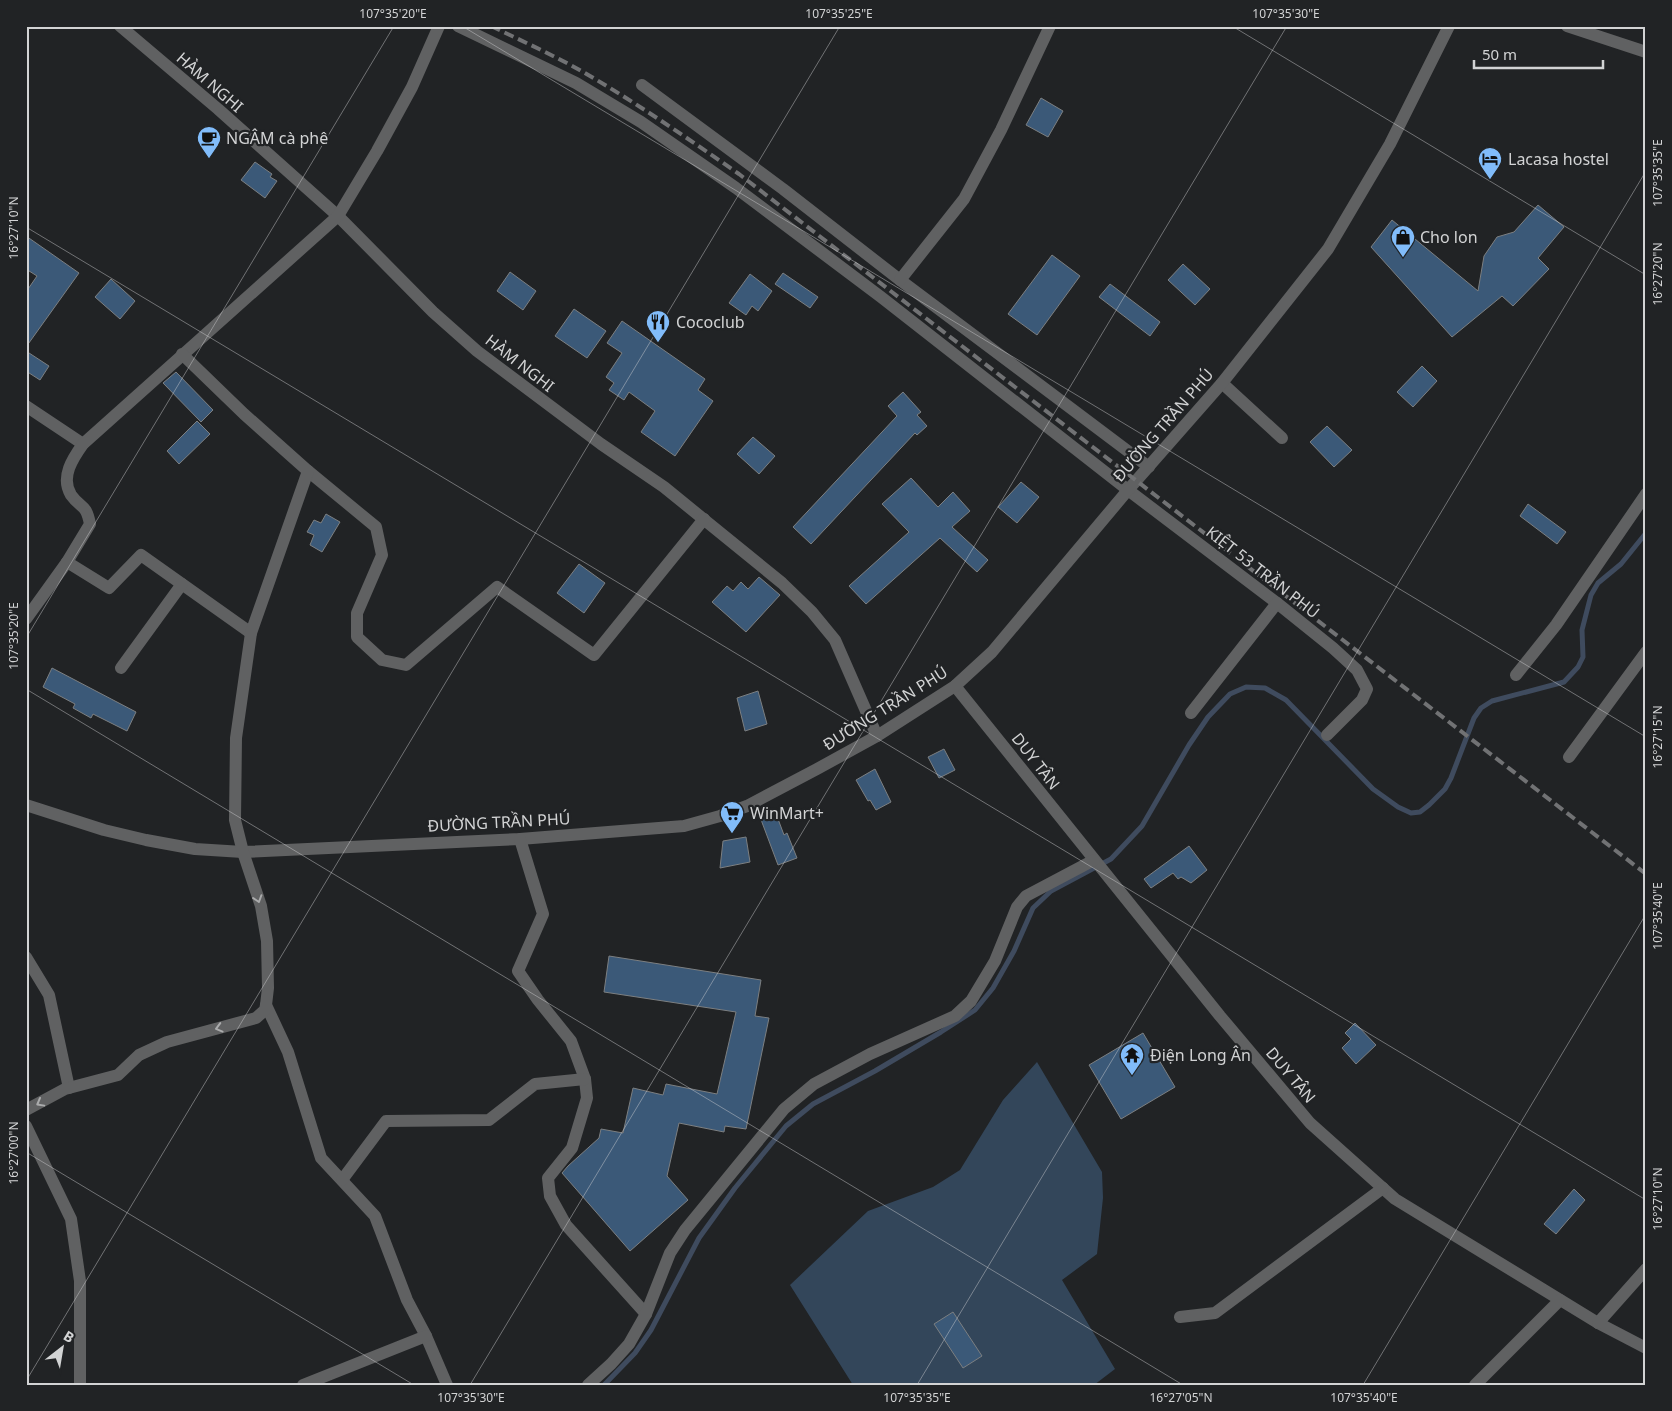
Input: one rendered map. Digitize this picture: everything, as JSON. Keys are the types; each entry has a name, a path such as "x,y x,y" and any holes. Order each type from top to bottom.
{"street":[{"name":"HÀM NGHI","path":"120,26 218,109 338,216 433,312 478,351 601,444 664,487 782,583 812,612 834,640 877,736"},
{"path":"26,619 67,562 90,524 88,511 71,495 66,482 71,461 83,444 338,216 412,87 440,26"},
{"name":"KIỆT 53 TRẦN PHÚ","path":"458,26 576,83 649,128 736,188 881,296 1128,490 1277,603 1357,670 1368,689 1362,700 1327,735"},
{"path":"900,280 964,198 1001,130 1050,26"},
{"name":"ĐƯỜNG TRẦN PHÚ","path":"26,804 104,830 146,840 195,849 243,852 520,839 684,826 747,806 877,736 955,686 992,652 1128,490 1222,383 1328,249 1390,144 1449,26"},
{"path":"1567,26 1646,52"},
{"path":"642,85 783,189 900,280 1149,467"},
{"path":"182,354 244,414 308,471 376,527 382,555 357,613 357,637 382,660 406,665 497,588 594,655 704,519"},
{"path":"1222,383 1282,438"},
{"path":"26,406 83,444"},
{"path":"26,1110 70,1088 118,1075 139,1055 167,1042 256,1018 264,1010 268,988 267,941 261,906 243,852 235,820 236,738 251,633 308,471"},
{"path":"1516,675 1556,625 1646,494"},
{"path":"67,562 109,588 142,555 251,633"},
{"path":"121,668 182,584"},
{"path":"1191,713 1277,603"},
{"path":"1569,757 1646,652"},
{"name":"DUY TÂN","path":"955,686 1220,1016 1310,1123 1395,1199 1598,1323 1646,1348"},
{"path":"520,839 543,914 518,971 538,1000 571,1041 585,1079 587,1098 572,1148 548,1178 550,1196 566,1225 646,1314"},
{"path":"588,1385 629,1344 646,1314 663,1269 677,1242 784,1109 814,1084 870,1054 954,1016 962,1010 971,1001 995,961 1017,907 1026,896 1098,865"},
{"path":"26,957 49,995 70,1088"},
{"path":"266,1005 288,1052 321,1158 375,1216 407,1300 426,1336 447,1385"},
{"path":"342,1180 386,1121 489,1120 535,1084 585,1079"},
{"path":"26,1126 71,1219 80,1281 80,1385"},
{"path":"1180,1317 1215,1313 1383,1188"},
{"path":"1598,1323 1646,1269"},
{"path":"1475,1385 1560,1300"},
{"path":"303,1385 426,1336"}],"shaded area":[{"path":"1037,1062 1102,1172 1103,1198 1097,1254 1062,1280 1115,1369 1094,1385 853,1385 790,1285 868,1211 933,1187 960,1170 1003,1100"}],"building":[{"path":"1041,98 1063,111 1048,137 1026,125"},
{"path":"255,162 272,174 270,177 277,181 265,198 241,180"},
{"path":"1538,205 1564,227 1538,258 1549,269 1513,306 1502,296 1452,337 1371,247 1392,220 1478,291 1484,256 1497,237 1514,232"},
{"path":"26,236 79,273 26,347 26,292 37,276 26,269"},
{"path":"1052,255 1080,276 1037,335 1008,314"},
{"path":"1183,264 1210,289 1195,305 1168,280"},
{"path":"510,272 536,291 523,310 497,291"},
{"path":"783,273 818,297 810,308 775,284"},
{"path":"750,274 772,291 758,311 752,306 746,315 729,303"},
{"path":"111,279 135,301 120,319 95,297"},
{"path":"1110,284 1160,322 1150,336 1099,297"},
{"path":"574,309 606,331 587,358 555,336"},
{"path":"622,321 705,379 698,390 713,401 675,456 641,432 655,411 629,392 624,400 609,390 614,383 606,377 622,353 607,343"},
{"path":"26,351 49,366 40,380 26,371"},
{"path":"1422,366 1437,381 1413,407 1397,392"},
{"path":"176,372 213,410 201,422 163,383"},
{"path":"903,392 921,412 917,415 927,426 917,435 915,433 811,544 793,527 897,416 888,406"},
{"path":"197,421 210,434 179,464 167,451"},
{"path":"1327,426 1352,450 1334,467 1310,442"},
{"path":"753,437 775,456 759,474 737,454"},
{"path":"911,478 938,507 953,492 970,511 952,527 988,560 977,572 940,538 866,604 849,586 909,532 882,504"},
{"path":"1021,482 1039,497 1017,523 998,507"},
{"path":"1528,504 1566,532 1557,544 1520,516"},
{"path":"326,514 340,522 322,552 310,545 314,535 307,532 314,520 321,523"},
{"path":"579,564 605,583 584,613 557,593"},
{"path":"759,577 780,595 746,632 712,602 727,586 733,591 741,582 748,589"},
{"path":"52,668 136,712 127,731 93,714 91,718 73,708 75,704 43,687"},
{"path":"758,691 767,724 745,731 737,698"},
{"path":"944,749 955,770 939,778 928,757"},
{"path":"875,769 891,802 876,810 870,800 868,801 856,780"},
{"path":"775,811 784,835 787,833 797,858 778,865 760,817"},
{"path":"746,837 750,862 720,868 723,841"},
{"path":"1189,846 1207,870 1191,883 1181,877 1178,879 1173,873 1151,888 1144,879"},
{"path":"609,956 761,980 755,1016 769,1018 746,1129 725,1126 724,1132 679,1123 667,1176 688,1200 630,1251 562,1173 599,1138 601,1129 623,1133 633,1088 663,1095 666,1084 717,1094 736,1012 604,992"},
{"path":"1355,1023 1376,1045 1356,1064 1342,1048 1351,1039 1345,1033"},
{"name":"Điện Long Ân","path":"1143,1033 1175,1087 1121,1119 1089,1065"},
{"path":"1574,1189 1585,1200 1556,1234 1544,1224"},
{"path":"953,1312 982,1356 963,1368 934,1324"}],"waterway":[{"path":"604,1385 635,1353 651,1330 699,1238 735,1188 786,1126 813,1104 875,1071 975,1010 993,988 1014,951 1033,908 1051,891 1111,859 1142,826 1189,745 1208,717 1230,694 1246,687 1265,688 1286,700 1373,789 1398,807 1411,813 1420,812 1445,789 1474,718 1481,708 1492,701 1564,682 1578,667 1583,657 1582,630 1591,595 1598,583 1621,564 1646,533"}],"railway":[{"path":"491,26 590,76 647,111 739,174 1646,874"}],"place":[{"name":"NGÂM cà phê","path":"209,159"},
{"name":"Lacasa hostel","path":"1490,180"},
{"name":"Cho lon","path":"1403,258"},
{"name":"Cococlub","path":"658,343"},
{"name":"WinMart+","path":"732,834"},
{"name":"Điện Long Ân","path":"1132,1076"}]}
